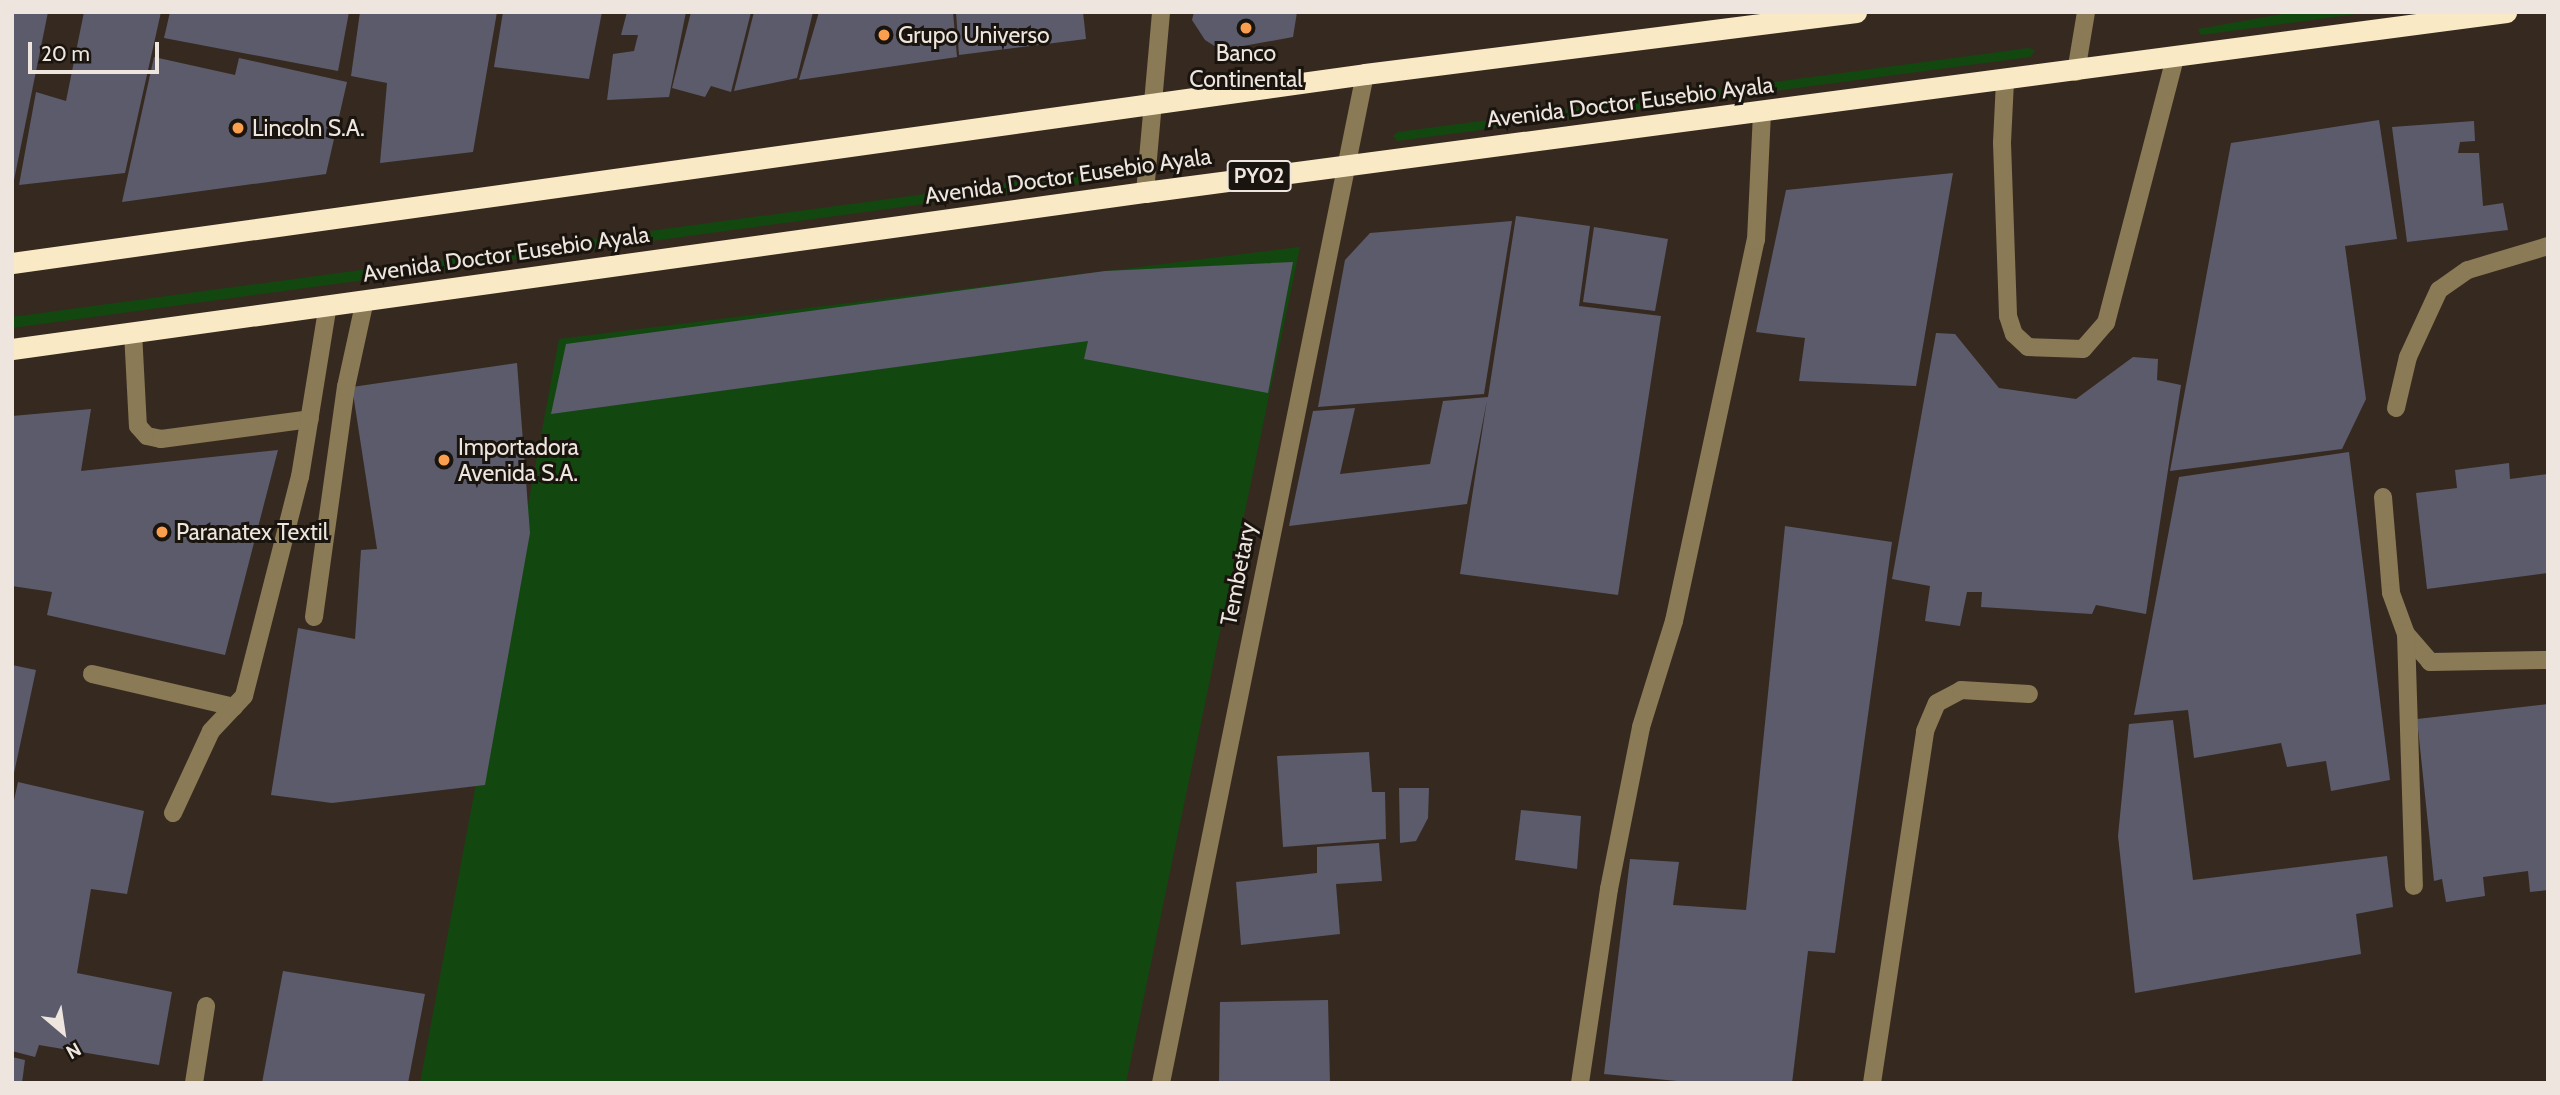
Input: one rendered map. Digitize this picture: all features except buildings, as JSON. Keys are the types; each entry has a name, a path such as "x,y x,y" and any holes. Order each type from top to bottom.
{"highway":[{"path":"12,263 1765,19 1856,12"},
{"name":"Avenida Doctor Eusebio Ayala","path":"12,349 1345,165 2076,72 2507,12"}],"street":[{"path":"1146,192 1161,12"},
{"path":"2076,72 2086,12"},
{"path":"2005,81 2002,143 2008,316 2014,334 2028,346 2083,349 2106,323 2175,58"},
{"name":"Tembetary","path":"1161,1083 1365,74"},
{"path":"1580,1083 1641,727 1674,621 1756,240 1762,112"},
{"path":"2396,408 2408,357 2439,290 2468,270 2548,246"},
{"path":"314,617 346,387 365,300"},
{"path":"173,813 211,732 244,696 300,477 328,305"},
{"path":"133,332 138,426 147,436 161,439 310,419"},
{"path":"2383,497 2391,593 2406,634 2414,886"},
{"path":"2406,634 2430,662 2548,660"},
{"path":"92,674 234,708"},
{"path":"1872,1083 1925,731 1937,703 1961,690 2029,694"},
{"path":"194,1083 206,1006"}],"green space":[{"path":"2294,12 2371,12 2201,35 2198,29"},
{"path":"2029,48 2035,51 2030,57 1397,141 1393,136 1398,132"},
{"path":"1095,171 1098,178 1094,181 12,328 12,317"},
{"path":"1300,247 1126,1083 420,1083 559,339"}],"place":[{"name":"Banco Continental","path":"1246,28"},
{"name":"Grupo Universo","path":"884,35"},
{"name":"Lincoln S.A.","path":"238,128"},
{"name":"Importadora Avenida S.A.","path":"444,460"},
{"name":"Paranatex Textil","path":"162,532"}]}
